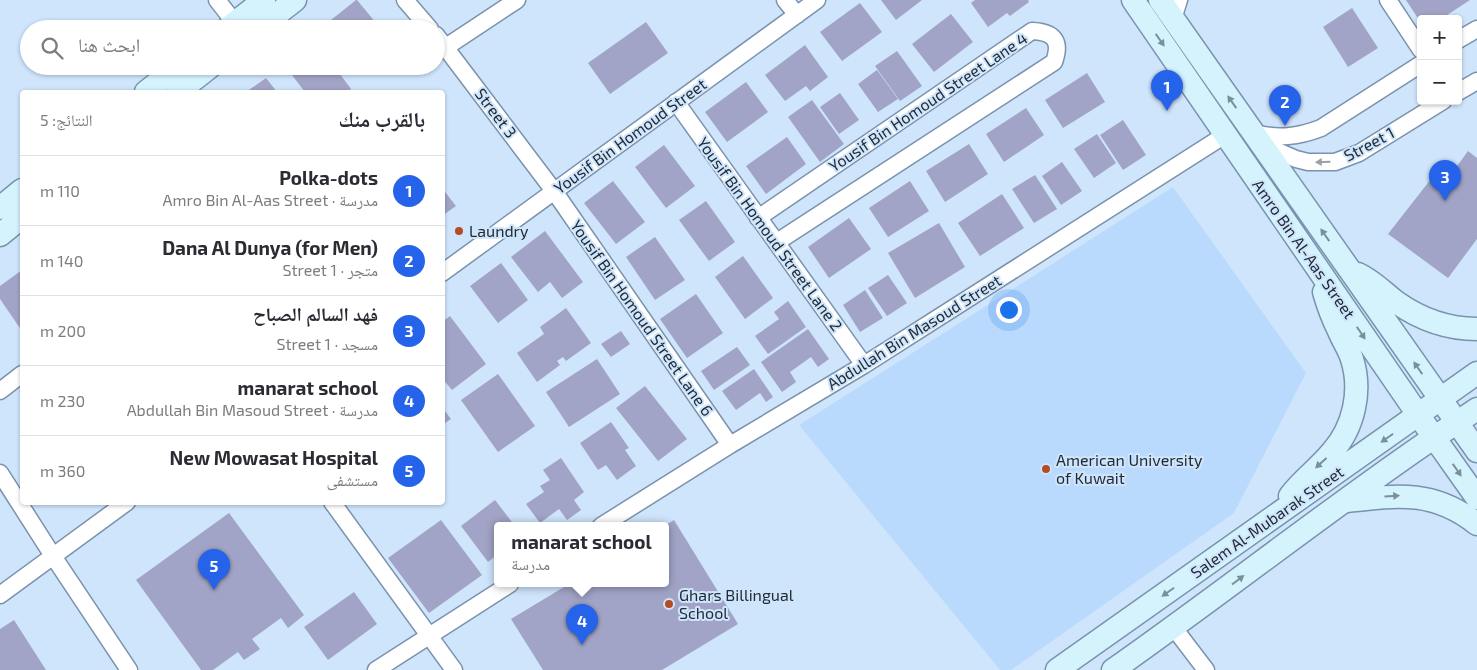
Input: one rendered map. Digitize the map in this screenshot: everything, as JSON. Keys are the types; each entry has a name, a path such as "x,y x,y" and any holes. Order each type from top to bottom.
{"main road":[{"path":"239,20 264,0"},
{"path":"269,20 295,0"},
{"name":"Amro Bin Al-Aas Street","path":"1133,0 1477,498"},
{"name":"Amro Bin Al-Aas Street","path":"1160,0 1176,9 1257,139 1477,450"},
{"path":"149,90 168,75"},
{"path":"181,90 200,75"},
{"path":"0,208 20,192"},
{"path":"0,235 20,219"},
{"path":"1350,271 1375,284 1394,300 1421,317 1452,326 1477,329"},
{"path":"1275,517 1297,487 1340,442 1354,409 1356,384 1352,359 1328,306 1321,274"},
{"name":"Salem Al-Mubarak Street","path":"1057,670 1419,416 1477,373"},
{"name":"Salem Al-Mubarak Street","path":"1113,670 1174,628 1343,502 1434,437 1477,409"},
{"path":"1343,502 1396,496 1427,498 1454,508 1477,524"}],"street":[{"path":"217,0 228,20"},
{"path":"405,0 422,20"},
{"path":"445,39 517,0"},
{"path":"785,0 796,15"},
{"name":"Yousif Bin Homoud Street","path":"445,271 816,0"},
{"path":"1388,0 1417,44"},
{"path":"1462,38 1477,29"},
{"name":"Yousif Bin Homoud Street Lane 4","path":"758,218 1032,31 1046,32 1055,40 1058,52 1054,62 777,242"},
{"name":"Street 3","path":"445,46 554,191"},
{"path":"1257,139 1288,137 1310,132 1331,123 1417,67"},
{"path":"1462,90 1477,81"},
{"name":"Yousif Bin Homoud Street Lane 2","path":"676,102 864,365"},
{"name":"Street 1","path":"1257,139 1308,162 1335,162 1360,153 1437,105"},
{"name":"Abdullah Bin Masoud Street","path":"608,522 730,445 864,365 1225,135"},
{"name":"Yousif Bin Homoud Street Lane 6","path":"554,191 730,445"},
{"path":"0,391 20,376"},
{"path":"0,473 20,504"},
{"path":"20,505 129,670"},
{"path":"0,595 123,505"},
{"path":"334,505 454,670"},
{"path":"376,670 505,587"},
{"path":"1174,628 1206,670"}],"shaded area":[{"name":"American University of Kuwait","path":"1173,187 1306,373 1234,513 1011,670 1000,670 799,425"}],"building":[{"path":"357,0 374,20 331,20"},
{"path":"881,0 922,0 896,20"},
{"path":"975,0 1028,0 1029,2 1010,16 1007,13 988,27 971,3"},
{"path":"1406,0 1470,0 1447,15 1417,15 1417,17"},
{"path":"860,3 882,32 842,61 820,32"},
{"path":"1352,8 1378,48 1348,67 1323,27"},
{"path":"951,14 973,42 934,72 912,44"},
{"path":"646,22 668,53 610,94 588,63"},
{"path":"805,45 828,77 810,91 806,86 785,101 765,75"},
{"path":"897,51 922,86 900,101 875,66"},
{"path":"877,70 898,99 878,112 858,84"},
{"path":"1087,73 1105,102 1063,128 1045,100"},
{"path":"292,75 341,75 351,89 350,90 303,90"},
{"path":"266,78 275,90 249,90"},
{"path":"746,82 768,112 727,142 705,112"},
{"path":"840,93 859,120 839,134 820,107"},
{"path":"812,100 844,144 820,162 788,117"},
{"path":"1026,108 1044,135 1004,162 986,134"},
{"path":"1123,120 1146,155 1123,170 1100,135"},
{"path":"1097,134 1116,163 1094,178 1074,149"},
{"path":"787,137 806,164 766,194 746,166"},
{"path":"969,144 988,174 945,202 926,171"},
{"path":"664,145 695,186 666,208 635,167"},
{"path":"1468,151 1477,158 1477,239 1448,278 1388,234 1445,161 1455,169"},
{"path":"1062,162 1082,191 1061,205 1042,176"},
{"path":"1035,175 1057,209 1034,223 1012,189"},
{"path":"613,181 645,222 616,244 584,203"},
{"path":"910,181 929,211 888,237 869,208"},
{"path":"445,192 456,206 445,214"},
{"path":"1002,194 1024,228 980,256 958,223"},
{"path":"706,201 735,242 709,261 679,220"},
{"path":"849,218 871,249 829,278 808,247"},
{"path":"939,223 965,267 915,298 888,253"},
{"path":"545,231 583,282 562,298 550,282 538,292 511,257"},
{"path":"655,237 685,280 655,300 626,257"},
{"path":"743,256 773,298 745,319 715,277"},
{"path":"501,263 528,300 498,323 470,286"},
{"path":"20,271 20,328 0,299 0,286"},
{"path":"888,275 907,303 887,316 868,288"},
{"path":"865,290 883,318 860,332 843,305"},
{"path":"696,294 723,333 687,358 660,319"},
{"path":"788,301 806,327 768,354 755,336 779,319 774,312"},
{"path":"566,308 591,343 566,361 563,357 557,361 560,365 537,382 517,353 544,334 540,327"},
{"path":"450,316 486,364 452,390 445,382 445,320"},
{"path":"808,329 829,359 818,367 811,357 790,372 796,382 782,392 761,362"},
{"path":"621,331 630,344 611,357 601,344"},
{"path":"737,347 750,365 714,390 701,371"},
{"path":"597,359 620,394 569,427 546,392"},
{"path":"754,369 773,397 766,402 760,393 736,410 722,391"},
{"path":"498,374 535,426 498,452 461,400"},
{"path":"645,386 687,439 658,461 616,408"},
{"path":"445,411 451,419 445,423"},
{"path":"611,422 629,448 625,450 636,466 617,480 606,465 598,470 580,443"},
{"path":"561,458 584,492 574,500 581,510 567,520 559,509 539,522 526,504 544,492 540,486 550,480 543,470"},
{"path":"495,500 512,522 494,522 494,557 488,562 461,526"},
{"path":"229,513 304,615 288,628 281,618 252,639 260,649 244,660 238,652 213,670 201,670 136,580"},
{"path":"441,520 482,575 429,613 388,558"},
{"path":"674,520 738,624 662,670 543,670 511,619 564,587 669,587 669,523"},
{"path":"354,592 377,624 328,660 304,627"},
{"path":"14,620 46,670 0,670 0,629"}],"place":[{"name":"Polka-dots","path":"1167,111"},
{"name":"Dana Al Dunya (for Men)","path":"1285,126"},
{"name":"فهد السالم الصباح","path":"1445,201"},
{"name":"Laundry","path":"459,231"},
{"name":"American University of Kuwait","path":"1046,469"},
{"name":"New Mowasat Hospital","path":"214,590"},
{"name":"Ghars Billingual School","path":"669,604"},
{"name":"manarat school","path":"582,645"}]}
